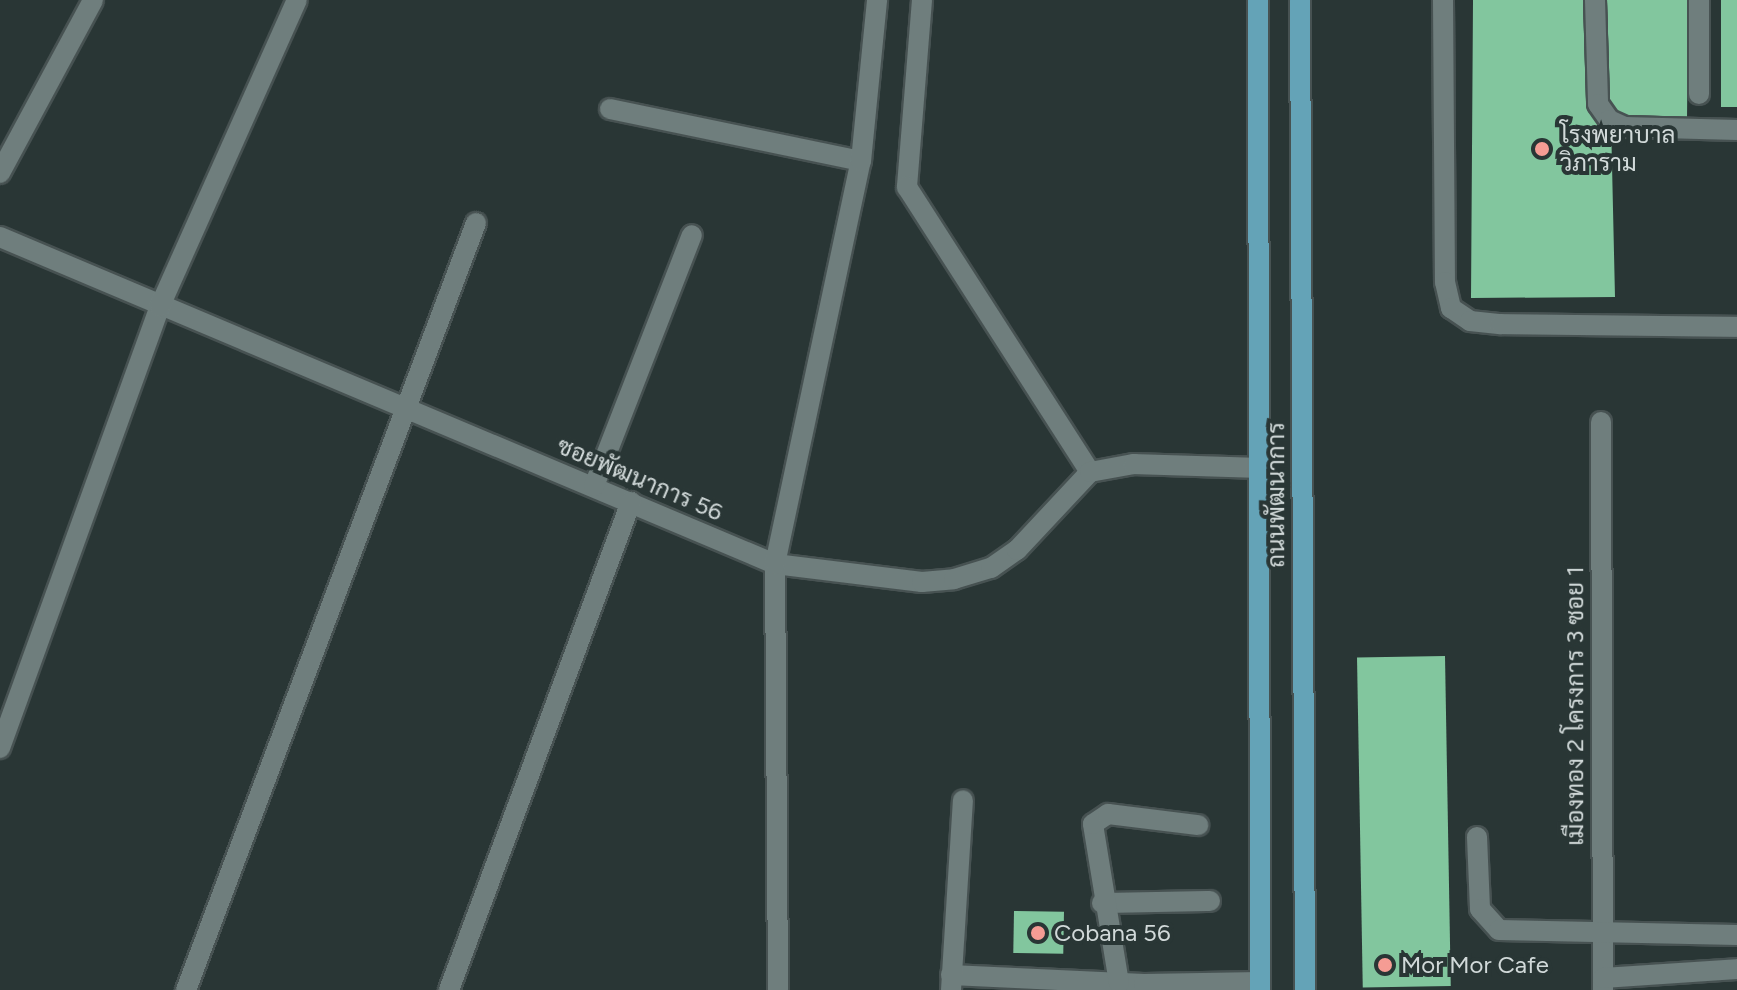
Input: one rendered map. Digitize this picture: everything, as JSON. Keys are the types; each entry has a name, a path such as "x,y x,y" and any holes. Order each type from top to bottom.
{"main road":[{"name":"ถนนพัฒนาการ","path":"1258,0 1260,986"},
{"name":"ถนนพัฒนาการ","path":"1300,0 1305,990"}],"street":[{"path":"0,173 93,0"},
{"path":"0,748 160,306 297,0"},
{"path":"778,990 775,564 861,161 877,0"},
{"path":"922,0 907,187 1090,472 1134,464 1259,468"},
{"path":"1443,0 1445,282 1451,308 1470,321 1501,324 1737,327"},
{"path":"1595,0 1598,104 1609,120 1625,127 1737,130"},
{"path":"1699,0 1699,94"},
{"path":"610,109 861,161"},
{"path":"186,990 476,223"},
{"path":"594,486 692,235"},
{"name":"ซอยพัฒนาการ 56","path":"0,237 404,412 594,486 775,564 922,582 991,568 1017,550 1090,472"},
{"name":"เมืองทอง 2 โครงการ 3 ซอย 1","path":"1601,422 1603,984"},
{"path":"449,990 631,502"},
{"path":"963,800 951,983 1260,986"},
{"path":"1119,983 1092,835 1099,817 1198,825"},
{"path":"1477,837 1480,909 1485,920 1499,930 1737,935"},
{"path":"1102,903 1210,901"},
{"path":"1603,984 1737,969"}],"building":[{"name":"โรงพยาบาล วิภาราม","path":"1473,0 1688,0 1687,121 1611,120 1615,297 1471,298"},
{"path":"1721,0 1737,0 1737,107 1721,107"},
{"path":"1445,656 1451,986 1363,987 1357,658"},
{"name":"Cobana 56","path":"1014,911 1064,912 1063,954 1013,953"}],"place":[{"name":"โรงพยาบาล วิภาราม","path":"1542,149"},
{"name":"Cobana 56","path":"1038,933"},
{"name":"Mor Mor Cafe","path":"1385,965"}]}
